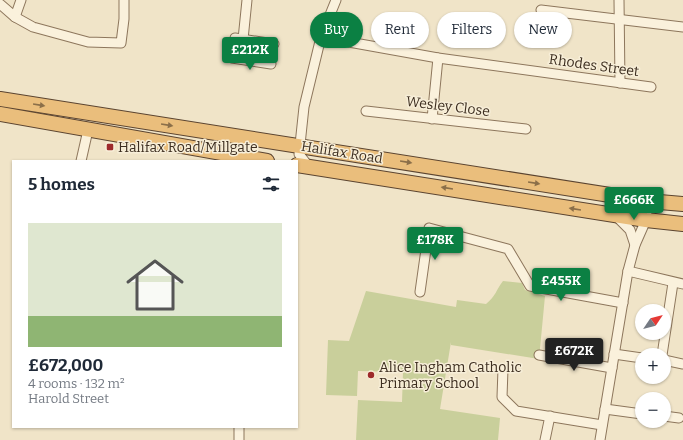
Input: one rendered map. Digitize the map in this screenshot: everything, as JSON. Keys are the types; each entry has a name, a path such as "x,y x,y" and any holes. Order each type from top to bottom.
{"highway":[{"name":"Halifax Road","path":"0,99 241,138 300,145 648,201 683,204"},
{"path":"0,114 250,160"},
{"name":"Halifax Road","path":"303,166 646,220 683,224"}],"street":[{"path":"15,17 21,0"},
{"path":"0,4 15,17 33,27 88,42 121,43 124,19 124,0"},
{"path":"247,0 239,39 237,59 271,64"},
{"path":"331,12 336,0"},
{"path":"619,0 620,82"},
{"path":"541,10 683,27"},
{"path":"239,39 274,44"},
{"name":"Rhodes Street","path":"363,45 438,58 651,87"},
{"path":"303,166 299,154 304,107 317,48"},
{"path":"432,118 438,58"},
{"name":"Wesley Close","path":"366,111 526,129"},
{"path":"81,160 88,130"},
{"path":"241,138 250,148 250,160"},
{"path":"600,440 628,271 635,245 646,220 648,201"},
{"path":"615,215 630,230 635,245"},
{"path":"420,292 429,228 508,249 530,286 623,303"},
{"path":"628,271 678,284 664,348"},
{"path":"614,354 635,357"},
{"path":"540,355 612,368"},
{"path":"671,361 683,364"},
{"path":"503,369 502,397 516,411 602,425"},
{"path":"605,409 635,413"},
{"path":"545,440 550,416"},
{"path":"671,417 679,418"},
{"path":"239,428 239,440"}],"green space":[{"name":"Alice Ingham Catholic Primary School","path":"503,281 522,283 525,290 545,296 539,359 451,345 451,342 440,409 500,418 498,440 356,440 358,400 402,402 403,372 358,371 357,396 326,395 328,340 349,341 366,291 456,307 457,300 486,304 494,296"}],"place":[{"name":"Halifax Road/Millgate","path":"110,147"},
{"name":"Alice Ingham Catholic Primary School","path":"371,375"}]}
